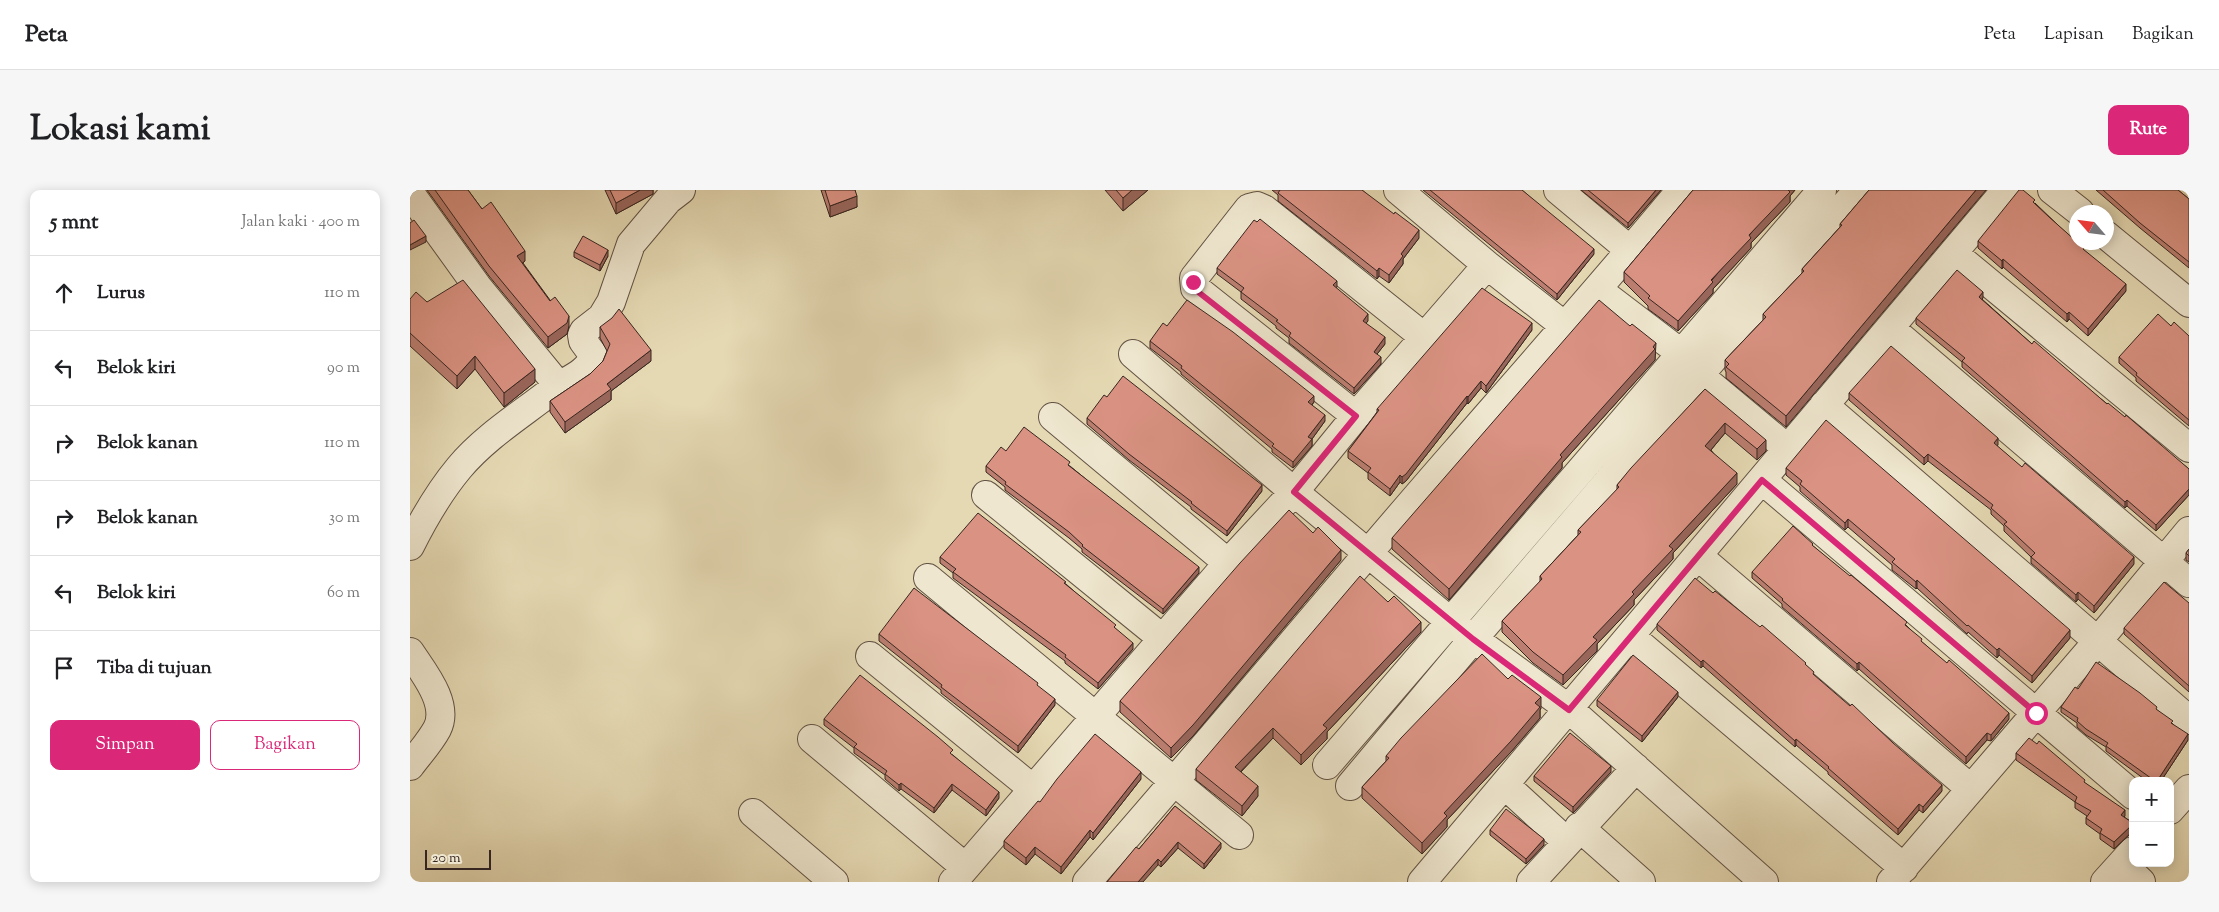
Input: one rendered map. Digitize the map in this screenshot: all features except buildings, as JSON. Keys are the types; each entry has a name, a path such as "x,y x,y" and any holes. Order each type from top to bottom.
{"street":[{"path":"410,546 435,500 460,467 492,437 558,386 590,366 594,356 583,341 582,335 584,331 602,318 612,302 631,244 668,200 681,190"},
{"path":"1398,190 1487,265 1566,327"},
{"path":"1558,190 1631,251"},
{"path":"1087,882 1175,782 1456,451 1598,290 1681,190"},
{"path":"1326,765 1822,190"},
{"path":"1350,786 1473,639 1858,190"},
{"path":"1422,882 2006,190"},
{"path":"2052,190 2071,205"},
{"path":"410,193 477,286 558,386"},
{"path":"1356,416 1195,288 1194,278 1249,208 1256,206 1264,209 1424,337"},
{"path":"2114,242 2189,303"},
{"path":"1953,253 2189,448"},
{"path":"812,739 959,875 1228,563 1294,492 1356,416 1487,265"},
{"path":"1598,290 1682,354"},
{"path":"1890,328 2189,583"},
{"path":"1133,354 1294,492 1451,622 1569,710 1764,882"},
{"path":"1699,375 1788,448"},
{"path":"1824,404 2189,720"},
{"path":"1053,417 1228,563"},
{"path":"1762,480 2129,792"},
{"path":"986,495 1163,639"},
{"path":"1630,636 1897,875 2189,532"},
{"path":"1698,556 1971,789"},
{"path":"928,578 1239,835"},
{"path":"410,652 438,701 441,715 437,728 410,766"},
{"path":"870,656 1033,789"},
{"path":"1531,882 1573,834 1636,768"},
{"path":"1505,785 1641,882"},
{"path":"753,813 834,882"}],"route":[{"path":"1193,282 1197,291 1356,416 1294,492 1473,639 1569,710 1762,480 2036,713"}]}
